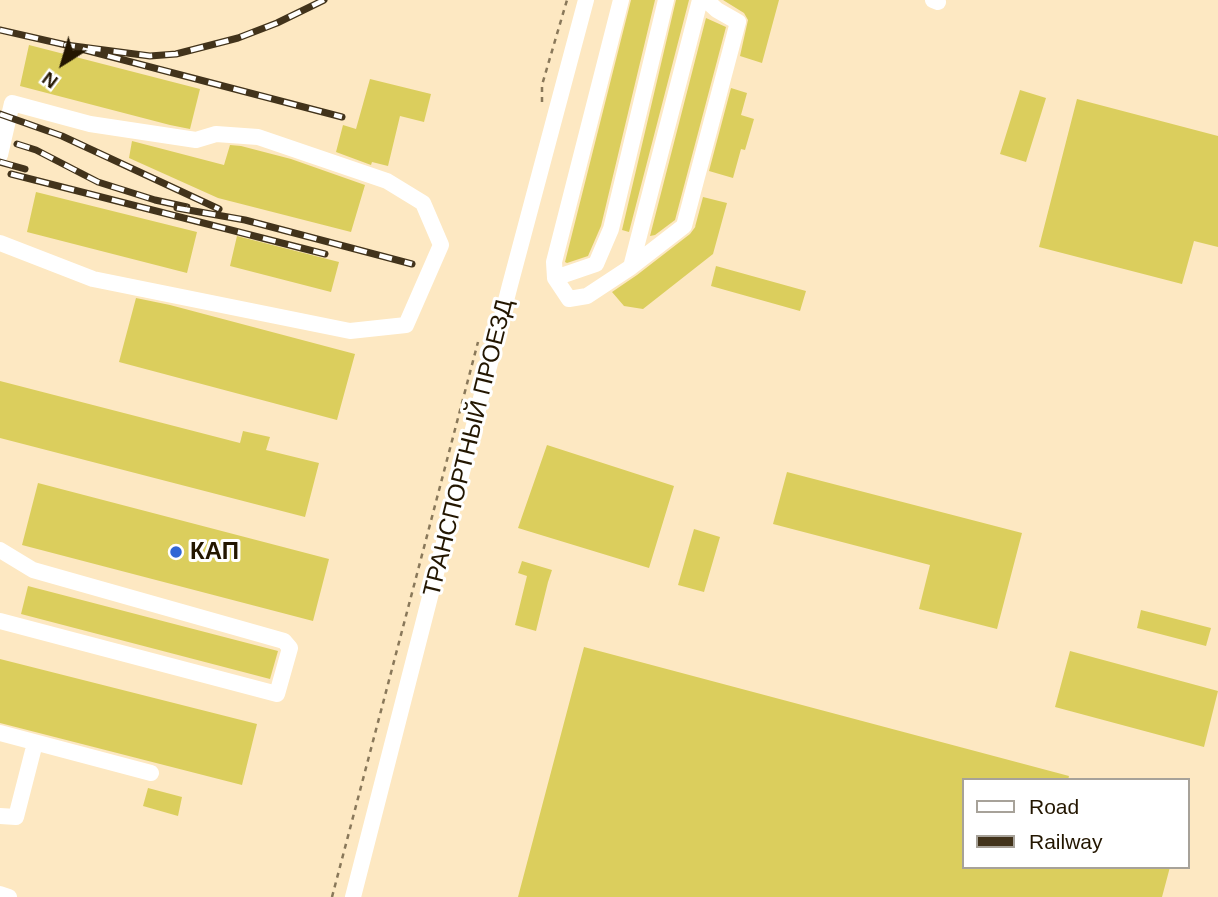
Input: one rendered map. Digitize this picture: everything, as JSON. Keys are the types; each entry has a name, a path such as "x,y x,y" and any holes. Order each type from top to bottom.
{"street":[{"name":"ТРАНСПОРТНЫЙ ПРОЕЗД","path":"353,897 586,0"},
{"path":"621,0 554,262 555,278 569,299 587,296 631,267 684,226 738,22 706,0"},
{"path":"555,278 596,264 611,229 666,0"},
{"path":"631,267 700,0"},
{"path":"0,155 12,103 90,124 196,140 216,134 258,137 387,181 423,203 441,245 407,325 350,331 93,279 0,243"},
{"path":"0,550 33,570 284,641 289,648 277,694 0,621"},
{"path":"0,733 151,773"},
{"path":"0,816 16,817 35,743"},
{"path":"0,894 9,897"}],"path":[{"path":"542,100 542,85 567,0"},
{"path":"332,897 478,344"}],"building":[{"path":"631,0 655,0 601,226 588,256 567,263 565,262"},
{"path":"676,0 689,0 629,232 622,230"},
{"path":"723,0 779,0 762,63 740,56 748,20 744,13"},
{"path":"706,18 726,27 675,220 650,236"},
{"path":"29,45 200,89 190,129 20,86"},
{"path":"370,79 431,94 424,122 400,116 388,166 372,162 371,165 336,152 343,125 356,129"},
{"path":"731,88 747,93 741,115 754,119 745,150 741,149 733,178 709,171"},
{"path":"1020,90 1046,98 1026,162 1000,154"},
{"path":"1077,99 1218,136 1218,247 1194,241 1182,284 1039,247"},
{"path":"132,141 224,165 230,145 241,146 291,159 365,185 351,232 218,198 129,158"},
{"path":"36,192 197,232 187,273 27,232"},
{"path":"703,197 727,203 713,254 643,309 624,306 612,292 690,234 696,226"},
{"path":"237,236 339,262 331,292 230,266"},
{"path":"716,266 806,291 800,311 711,286"},
{"path":"136,298 355,354 337,420 119,362"},
{"path":"0,381 240,443 243,431 270,437 266,450 319,463 305,517 0,438"},
{"path":"547,445 674,486 649,568 518,528"},
{"path":"787,472 1022,533 997,629 919,609 930,565 773,524"},
{"name":"КАП","path":"38,483 329,559 313,621 22,545"},
{"path":"694,529 720,537 704,592 678,585"},
{"path":"522,561 552,570 536,631 515,625 527,576 518,573"},
{"path":"28,586 278,651 270,679 21,614"},
{"path":"1141,610 1211,628 1206,646 1137,628"},
{"path":"584,647 1069,776 962,778 962,869 1169,869 1162,897 518,897"},
{"path":"1070,651 1218,691 1204,747 1055,707"},
{"path":"0,659 257,724 242,785 0,723"},
{"path":"148,788 182,797 178,816 143,806"}],"railway":[{"path":"324,0 238,38 176,54 150,56 66,45 342,117"},
{"path":"0,30 66,45"},
{"path":"0,114 62,136 219,209"},
{"path":"17,144 36,150 98,182 187,207"},
{"path":"0,162 25,169"},
{"path":"11,174 325,254"},
{"path":"177,208 245,220 412,264"}],"place":[{"name":"КАП","path":"176,552"}]}
